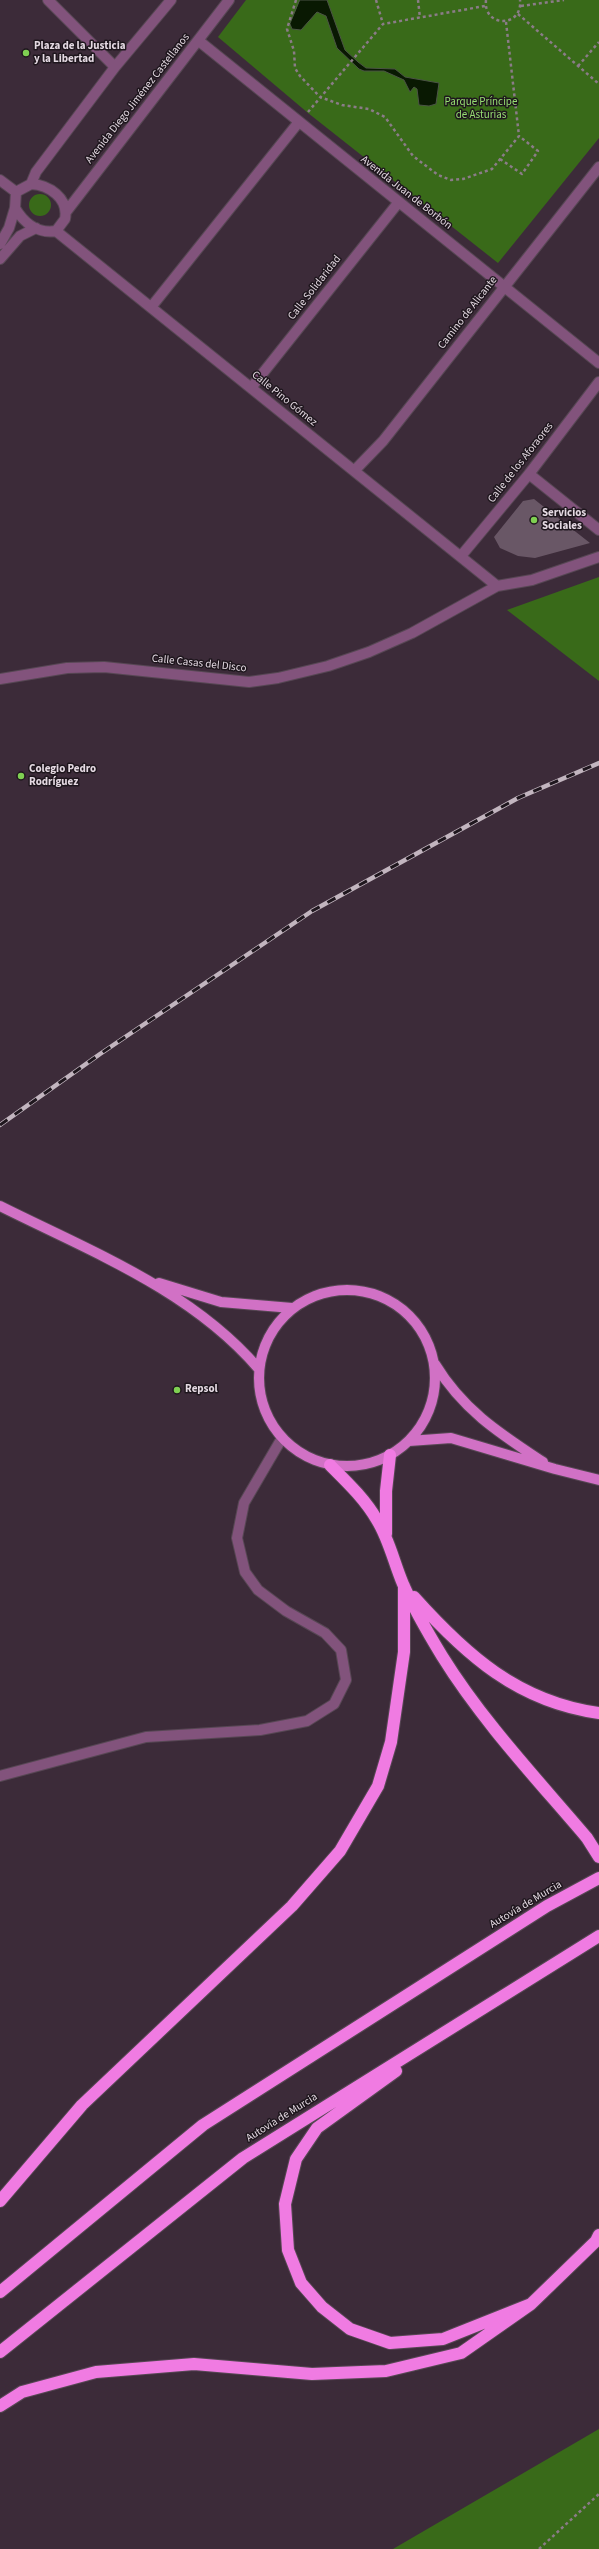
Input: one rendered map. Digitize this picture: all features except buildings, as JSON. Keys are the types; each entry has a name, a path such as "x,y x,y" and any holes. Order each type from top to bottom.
{"highway":[{"path":"386,1535 386,1491 390,1455"},
{"path":"330,1465 363,1498 386,1535 404,1586 423,1623 461,1683 500,1735 587,1838 599,1857"},
{"path":"404,1586 450,1636 474,1658 507,1682 542,1698 580,1710 599,1713"},
{"path":"0,2201 82,2104 292,1906 340,1851 378,1786 391,1742 404,1652 404,1586"},
{"name":"Autovía de Murcia","path":"0,2292 203,2125 547,1906 599,1878"},
{"name":"Autovía de Murcia","path":"0,2352 243,2158 599,1936"},
{"path":"530,1978 317,2128 296,2159 285,2204 288,2250 301,2283 322,2307 350,2329 390,2343 443,2339 531,2304"},
{"path":"0,2406 22,2392 104,2372 194,2364 312,2374 386,2371 461,2352 531,2304 596,2241 599,2235"}],"main road":[{"path":"0,1206 149,1280 221,1302 292,1308"},
{"path":"149,1280 237,1344 258,1368"},
{"path":"435,1364 432,1399 426,1418 409,1441 390,1455 371,1463 351,1466 330,1465 304,1455 282,1438 267,1418 259,1393 258,1368 264,1345 276,1324 292,1308 316,1295 341,1289 374,1294 392,1301 412,1317 427,1339 435,1364 449,1387 469,1408 499,1434 555,1469"},
{"path":"409,1441 451,1438 555,1469 599,1480"}],"street":[{"path":"48,0 115,67"},
{"path":"32,184 36,172 115,67 170,0"},
{"name":"Avenida Diego Jiménez Castellanos","path":"56,231 64,222 66,212 199,41 229,0"},
{"name":"Avenida Juan de Borbón","path":"199,41 298,123 599,363"},
{"path":"152,306 298,123"},
{"name":"Camino de Alicante","path":"354,471 383,441 599,167"},
{"path":"0,180 16,192"},
{"path":"16,192 32,184 50,188 58,195 66,212"},
{"path":"0,244 9,228 15,208 16,192"},
{"name":"Calle Solidaridad","path":"251,388 398,203"},
{"path":"15,208 26,223 48,232 56,231"},
{"path":"0,259 20,236 36,228"},
{"name":"Calle Pino Gómez","path":"56,231 152,306 251,388 498,586"},
{"name":"Calle de los Aforaores","path":"461,556 529,474 599,382"},
{"path":"529,474 599,530"},
{"name":"Calle Casas del Disco","path":"0,679 67,668 104,667 249,682 278,678 328,666 369,652 412,633 498,586 532,580 599,558"},
{"path":"0,1776 146,1737 260,1730 307,1721 334,1704 346,1680 341,1650 325,1633 286,1611 258,1590 245,1572 238,1538 244,1503 282,1438"}],"path":[{"path":"296,0 287,29 294,51 295,68 320,97 342,105 369,109 385,117 413,156 433,172 451,180 463,179 492,169 519,136 506,22"},
{"path":"376,0 383,24"},
{"path":"418,0 420,18"},
{"path":"486,0 485,6 490,17 500,22 506,22 518,14 521,6 520,0"},
{"path":"521,6 564,0"},
{"path":"298,123 383,24 485,6"},
{"path":"518,14 599,84"},
{"path":"578,66 599,42"},
{"path":"500,159 522,174 538,150 519,136"},
{"path":"539,2549 599,2494"}],"green space":[{"name":"Parque Príncipe de Asturias","path":"246,0 599,0 599,138 498,263 308,113 218,37"},
{"path":"36,194 44,194 51,201 51,209 44,216 36,216 29,209 29,201"},
{"path":"599,577 599,681 507,610"},
{"path":"599,2429 599,2549 393,2549"}],"shaded area":[{"path":"300,0 327,0 345,50 366,68 395,69 405,77 439,83 436,104 429,106 419,105 417,89 414,87 410,92 404,80 384,71 364,71 359,69 337,48 326,16 317,12 301,30 292,29 290,24"}],"railway":[{"path":"0,1125 100,1054 312,911 518,798 599,763"}],"place":[{"name":"Plaza de la Justicia y la Libertad","path":"26,53"},
{"name":"Servicios Sociales","path":"534,520"},
{"name":"Colegio Pedro Rodríguez","path":"21,776"},
{"name":"Repsol","path":"177,1390"}]}
